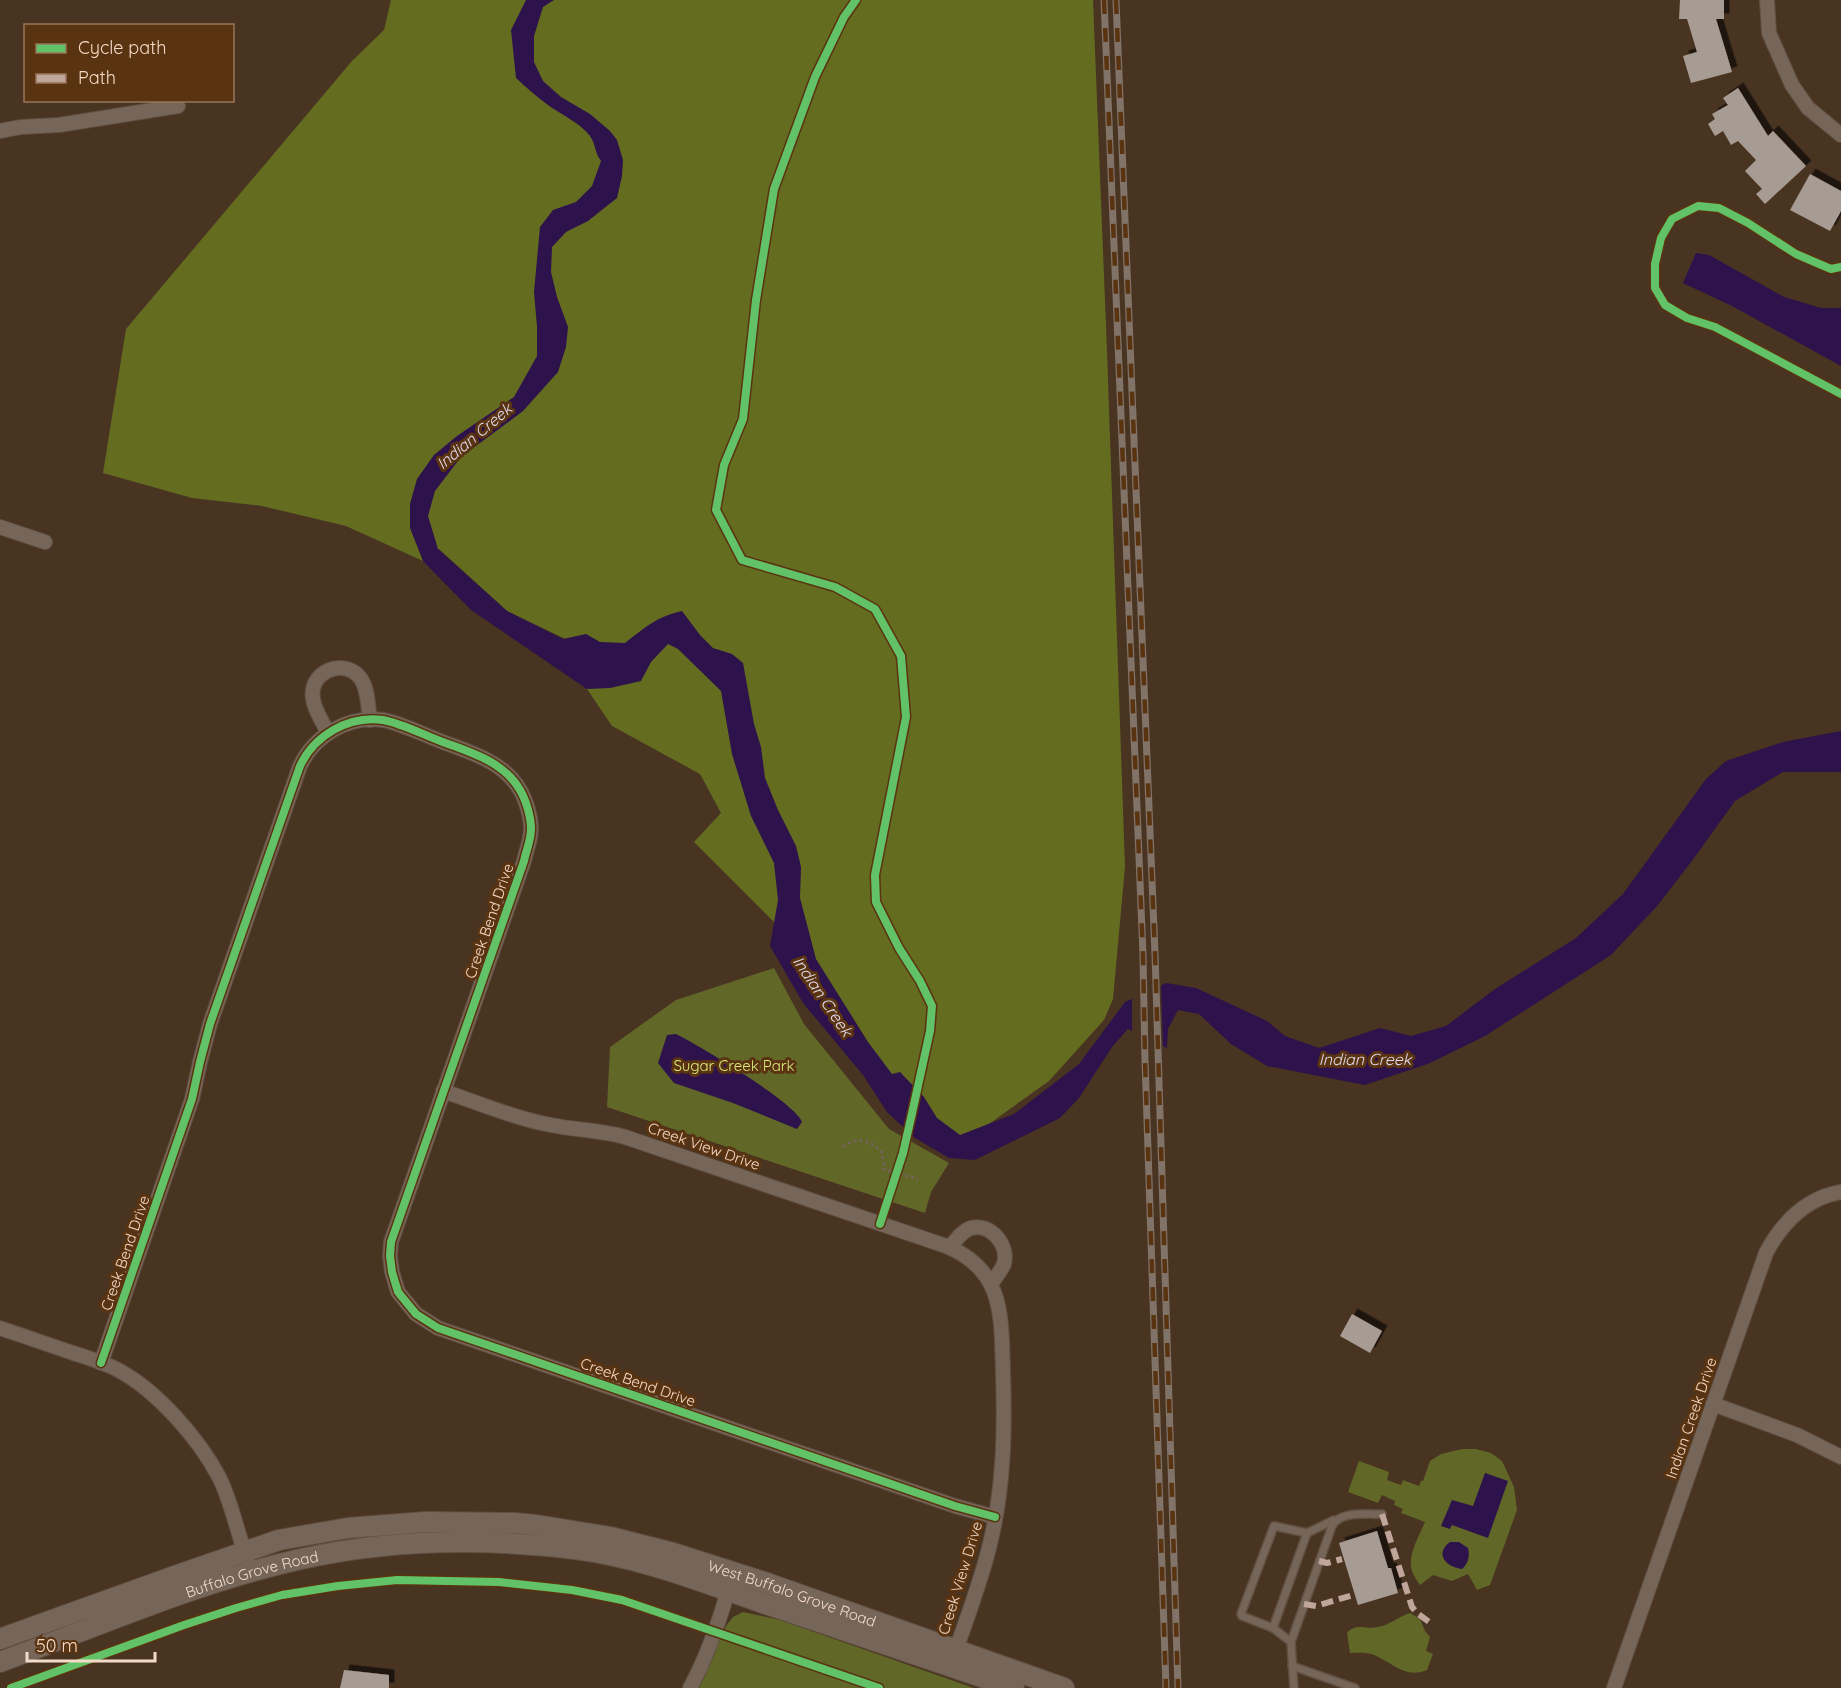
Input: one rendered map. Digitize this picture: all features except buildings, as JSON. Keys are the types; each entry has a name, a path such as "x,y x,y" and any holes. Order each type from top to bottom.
{"main road":[{"name":"Buffalo Grove Road","path":"0,1639 279,1540 348,1528 426,1522 514,1523"},
{"name":"West Buffalo Grove Road","path":"514,1523 610,1537 673,1552 767,1583 953,1658 970,1677 1014,1688"},
{"name":"Buffalo Grove Road","path":"0,1662 173,1597 252,1571 302,1558 372,1546 459,1541 515,1544"},
{"name":"West Buffalo Grove Road","path":"515,1544 577,1549 657,1566 728,1591 953,1658 1064,1688"}],"street":[{"path":"1767,0 1769,33 1792,86 1808,108 1841,135"},
{"path":"0,131 21,127 58,125 178,106"},
{"path":"0,527 45,542"},
{"path":"328,733 313,698 313,690 316,681 329,670 347,669 356,673 362,680 370,720"},
{"name":"Creek Bend Drive","path":"101,1363 192,1099 210,1024 300,766 313,746 328,733 348,723 370,720 385,721 489,760 511,776 521,791 531,830 524,861 391,1242 392,1272 398,1292 416,1314 438,1328 956,1506 995,1517"},
{"name":"Creek View Drive","path":"443,1091 542,1123 603,1131 625,1137 950,1247 965,1254 976,1264 996,1294 1001,1319 1005,1427 1003,1462 990,1546 953,1658"},
{"name":"Indian Creek Drive","path":"1614,1688 1766,1253 1775,1236 1793,1215 1815,1201 1841,1192"},
{"path":"950,1247 961,1234 971,1228 984,1229 993,1233 1004,1247 1005,1256 1003,1266 991,1284"},
{"path":"0,1328 101,1363 120,1371 146,1388 189,1432 207,1457 234,1513 244,1552 252,1571"},
{"path":"1713,1404 1797,1434 1841,1457"},
{"path":"690,1688 716,1632 728,1591"}],"lane":[{"path":"1291,1642 1273,1628 1242,1616 1241,1610 1272,1527 1307,1533 1342,1516 1382,1514"},
{"path":"1294,1688 1291,1642 1336,1519"},
{"path":"1273,1628 1307,1533"},
{"path":"1292,1666 1355,1688"}],"path":[{"path":"843,1147 856,1140 866,1140 881,1150 883,1169 918,1179"},
{"path":"894,1183 900,1163"}],"green space":[{"path":"391,0 1093,0 1125,867 1113,999 1104,1020 1049,1081 958,1146 928,1136 804,952 694,842 721,813 700,774 612,726 587,689 599,655 507,611 439,549 423,561 346,526 262,506 192,498 103,473 126,329 352,61 384,30"},
{"name":"Sugar Creek Park","path":"774,968 804,1024 889,1129 949,1163 931,1192 925,1213 607,1107 610,1047 676,1000"},
{"path":"1462,1449 1476,1449 1491,1453 1502,1461 1514,1487 1517,1510 1490,1585 1477,1590 1468,1574 1452,1581 1433,1575 1420,1585 1412,1571 1411,1559 1425,1522 1401,1513 1403,1509 1394,1505 1395,1501 1382,1495 1378,1503 1348,1492 1359,1461 1389,1472 1387,1480 1401,1485 1403,1480 1419,1486 1430,1461 1441,1454"},
{"path":"743,1612 780,1620 974,1688 698,1688 726,1626 733,1617"},
{"path":"1410,1613 1420,1619 1430,1637 1426,1651 1433,1654 1427,1670 1412,1673 1399,1669 1374,1655 1350,1653 1347,1633 1350,1630 1358,1627 1382,1626"}],"water":[{"name":"Indian Creek","path":"526,0 554,0 543,7 534,36 534,62 543,81 561,97 590,114 617,140 623,160 622,176 617,198 588,221 566,232 552,247 551,272 568,327 566,347 558,372 523,411 461,457 435,491 428,516 438,549 507,611 563,639 586,634 600,642 625,643 658,619 682,611 713,648 732,654 743,663 754,724 761,747 765,778 796,846 801,867 800,898 816,959 868,1042 892,1074 900,1072 924,1097 937,1118 960,1135 1014,1114 1079,1064 1125,1002 1166,983 1196,988 1267,1021 1285,1036 1319,1048 1380,1028 1411,1036 1446,1026 1495,989 1576,938 1623,894 1706,779 1726,761 1783,742 1841,731 1841,772 1783,772 1735,801 1658,905 1611,955 1485,1036 1430,1063 1365,1085 1267,1066 1231,1044 1199,1014 1178,1010 1168,1029 1167,1048 1128,1029 1112,1047 1079,1098 1060,1118 975,1160 949,1158 915,1138 887,1112 863,1075 803,1003 770,946 778,900 774,863 751,816 732,754 721,691 678,649 668,644 651,662 641,681 610,688 587,689 471,610 423,561 410,528 410,504 417,479 434,455 457,436 514,397 537,356 534,292 540,227 553,210 576,202 592,186 601,161 586,131 544,102 516,78 511,30"},
{"path":"1696,253 1709,255 1784,297 1821,308 1841,308 1841,366 1732,306 1683,283"},
{"path":"676,1034 745,1075 783,1102 796,1113 802,1122 797,1129 733,1103 674,1083 658,1063 667,1035"},
{"path":"1485,1473 1508,1481 1488,1538 1452,1525 1450,1529 1441,1526 1452,1500 1473,1506"},
{"path":"1450,1542 1459,1542 1468,1548 1468,1560 1462,1569 1451,1566 1444,1559 1443,1551"}],"pier":[{"path":"1161,982 1163,1049 1132,1034 1132,996"}],"railway":[{"path":"1104,0 1143,955 1166,1688"},
{"path":"1116,0 1155,954 1178,1688"}],"marked path":[{"path":"1382,1514 1412,1607 1432,1624"},
{"path":"1319,1561 1327,1563 1342,1559"},
{"path":"1304,1604 1316,1606 1353,1595"}],"cycle path":[{"path":"856,0 844,17 815,77 774,189 756,300 743,419 724,465 716,510 742,560 835,587 875,609 901,656 906,717 875,875 876,902 932,1006 930,1031 903,1153 880,1224"},
{"path":"1841,267 1831,269 1796,254 1748,223 1719,208 1698,206 1672,219 1661,238 1655,264 1655,288 1665,305 1687,318 1715,327 1841,394"},
{"path":"101,1363 192,1099 210,1024 300,766 314,745 334,730 357,721 383,720 465,750 496,765 513,780 520,790 528,809 531,829 524,861 391,1242 392,1272 398,1292 416,1314 438,1328 955,1506 995,1517"},
{"path":"11,1688 184,1625 282,1595 397,1580 499,1582 572,1590 622,1600 879,1688"}]}
